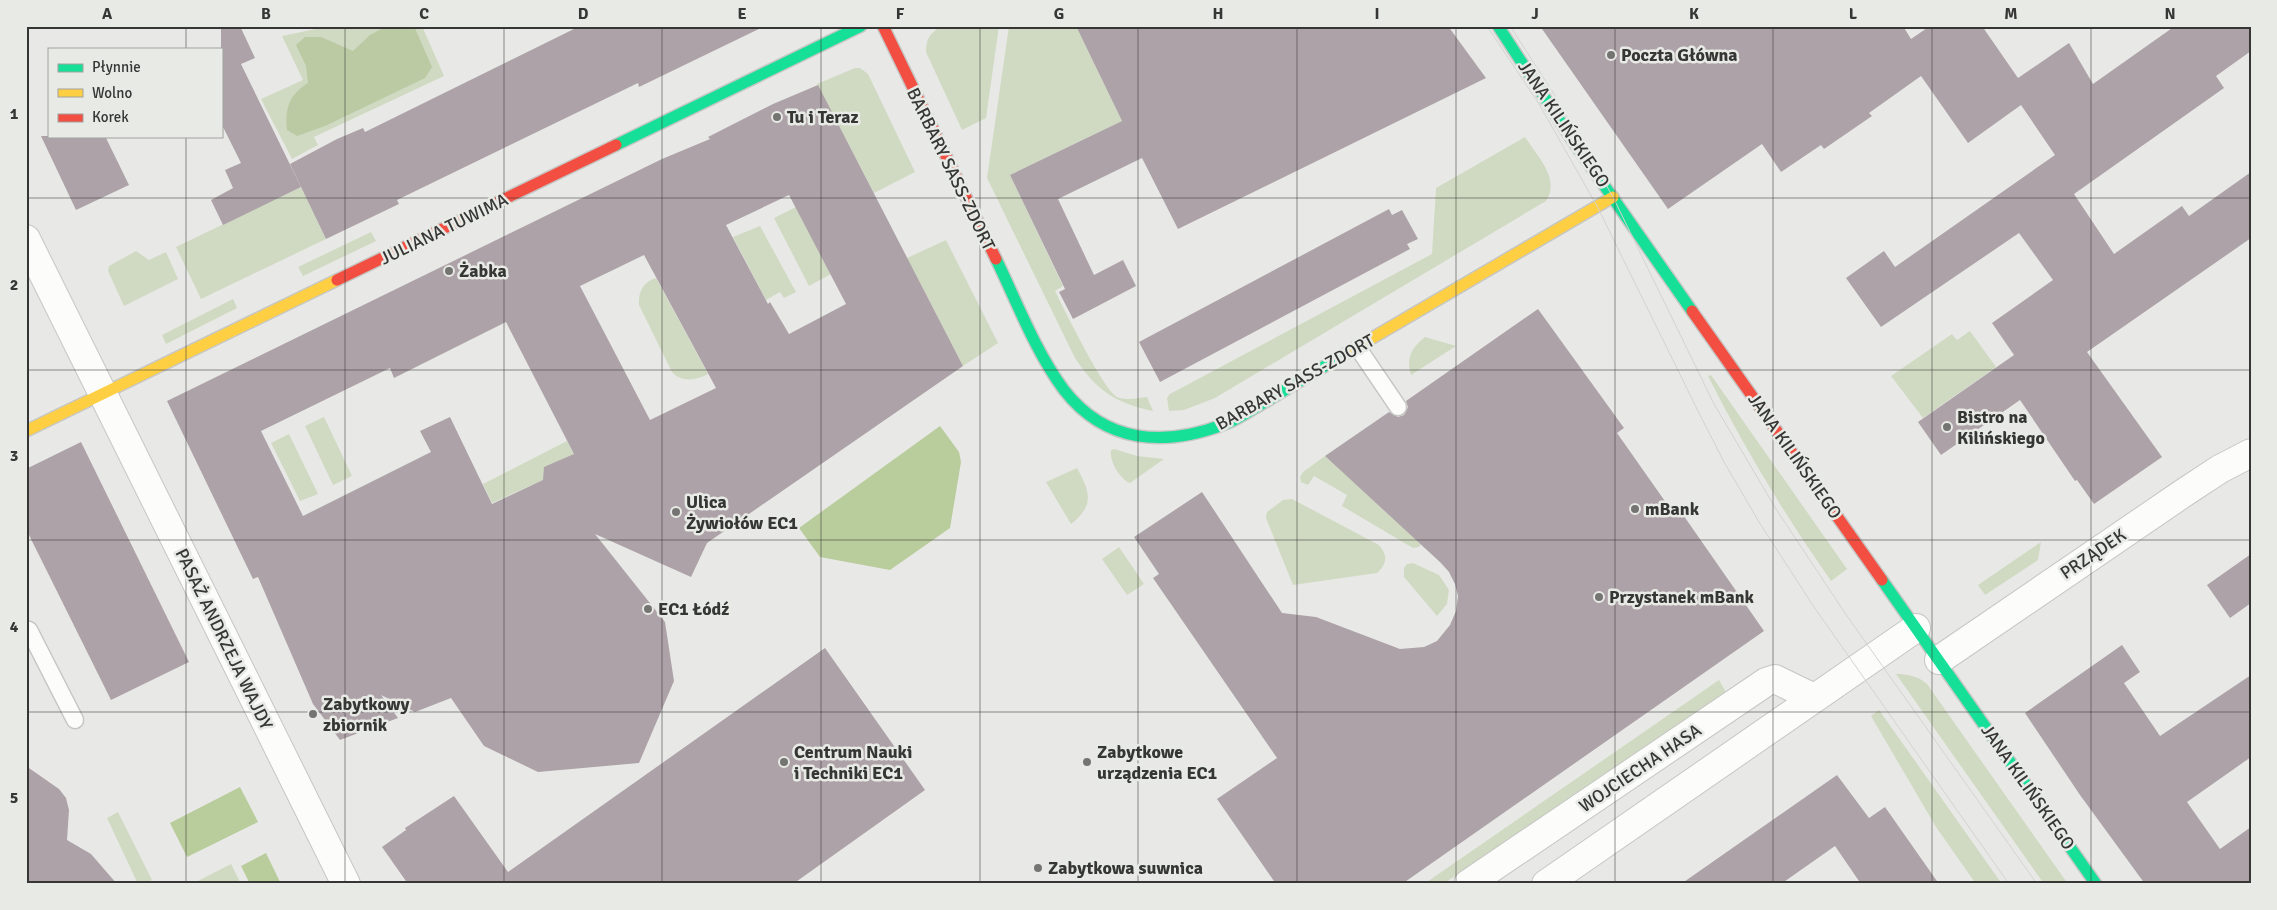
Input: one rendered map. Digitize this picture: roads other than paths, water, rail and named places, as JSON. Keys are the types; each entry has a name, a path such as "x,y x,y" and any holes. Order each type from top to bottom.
{"street":[{"name":"JULIANA TUWIMA","path":"26,431 861,26"},
{"name":"BARBARY SASS-ZDORT","path":"882,26 1046,365 1070,399 1084,414 1100,425 1126,435 1159,439 1195,435 1227,424 1358,348 1580,214 1613,197"},
{"name":"JANA KILIŃSKIEGO","path":"1498,26 1571,138 2096,884"},
{"name":"PASAŻ ANDRZEJA WAJDY","path":"26,239 346,884"},
{"name":"PRZĄDEK","path":"1938,660 2185,492 2220,469 2251,453"},
{"path":"1546,884 1916,628"},
{"name":"WOJCIECHA HASA","path":"1468,884 1766,682 1775,679 1810,696 1816,696"}],"lane":[{"path":"1358,348 1398,407"},
{"path":"26,629 29,630 75,720"}],"tram line":[{"path":"1487,26 1539,104 1597,206 1724,462 1759,522 1814,607 2009,884"},
{"path":"1510,26 1554,94 1613,197 1714,404 1776,509 1847,616 2037,884"}],"place":[{"name":"Poczta Główna","path":"1611,55"},
{"name":"Tu i Teraz","path":"777,117"},
{"name":"Żabka","path":"449,271"},
{"name":"Bistro na Kilińskiego","path":"1947,427"},
{"name":"mBank","path":"1635,509"},
{"name":"Ulica Żywiołów EC1","path":"676,512"},
{"name":"Przystanek mBank","path":"1599,597"},
{"name":"EC1 Łódź","path":"648,609"},
{"name":"Zabytkowy zbiornik","path":"313,714"},
{"name":"Centrum Nauki i Techniki EC1","path":"784,762"},
{"name":"Zabytkowe urządzenia EC1","path":"1087,762"},
{"name":"Zabytkowa suwnica","path":"1038,868"}]}
